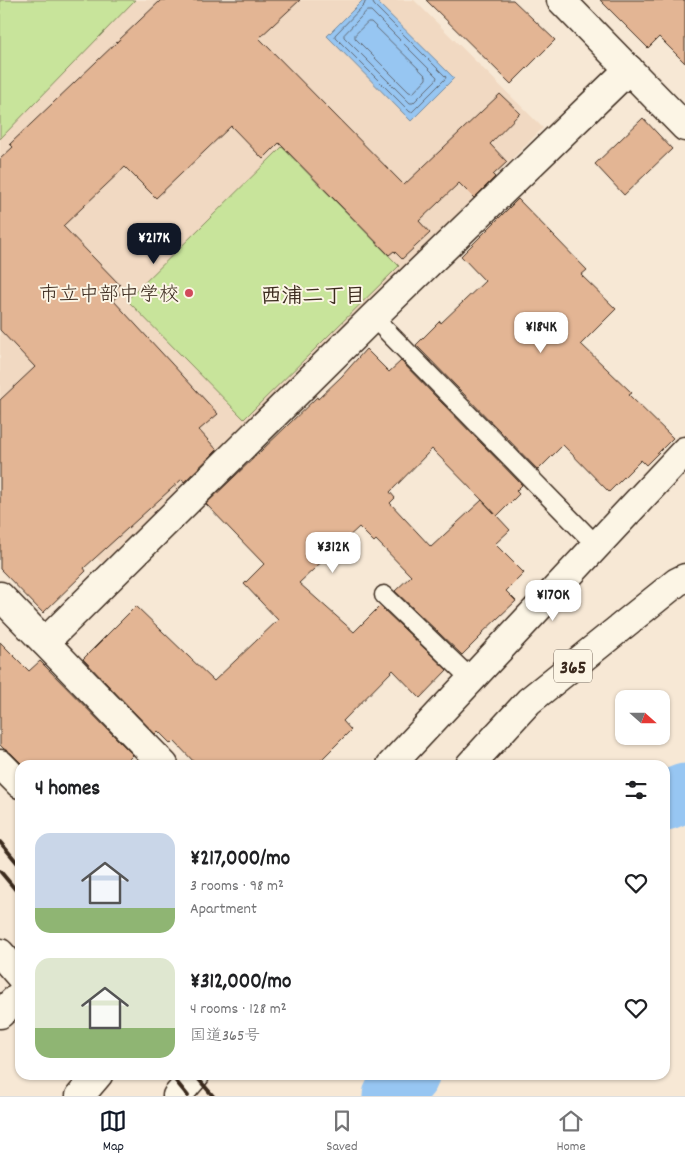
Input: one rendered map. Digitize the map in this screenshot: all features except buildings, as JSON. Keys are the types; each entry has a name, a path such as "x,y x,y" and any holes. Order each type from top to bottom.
{"main road":[{"path":"560,0 685,127"},
{"path":"45,642 373,317 629,69"},
{"path":"396,760 685,451"},
{"name":"365","path":"475,760 529,701 677,582 685,578"},
{"path":"0,596 159,760"},
{"path":"0,764 15,779"},
{"path":"0,953 15,970"},
{"path":"0,1014 15,1000"},
{"path":"80,1096 94,1080"},
{"path":"177,1096 191,1080"}],"lane":[{"path":"373,317 596,545"},
{"path":"384,595 471,679"}],"shaded area":[{"name":"市立中部中学校","path":"0,0 414,0 543,128 105,566 0,459"}],"green space":[{"path":"0,0 135,0 0,139"},
{"path":"282,147 399,266 244,419 127,300"}],"water":[{"path":"363,0 375,0 454,78 411,121 327,36"}],"waterway":[{"path":"670,799 685,793"},
{"path":"392,1096 406,1080"}],"railway":[{"path":"0,842 15,860"},
{"path":"0,871 15,889"},
{"path":"175,1080 188,1096"},
{"path":"199,1080 213,1096"}],"place":[{"name":"市立中部中学校","path":"189,293"}],"district":[{"name":"西浦二丁目","path":"313,295"}]}
